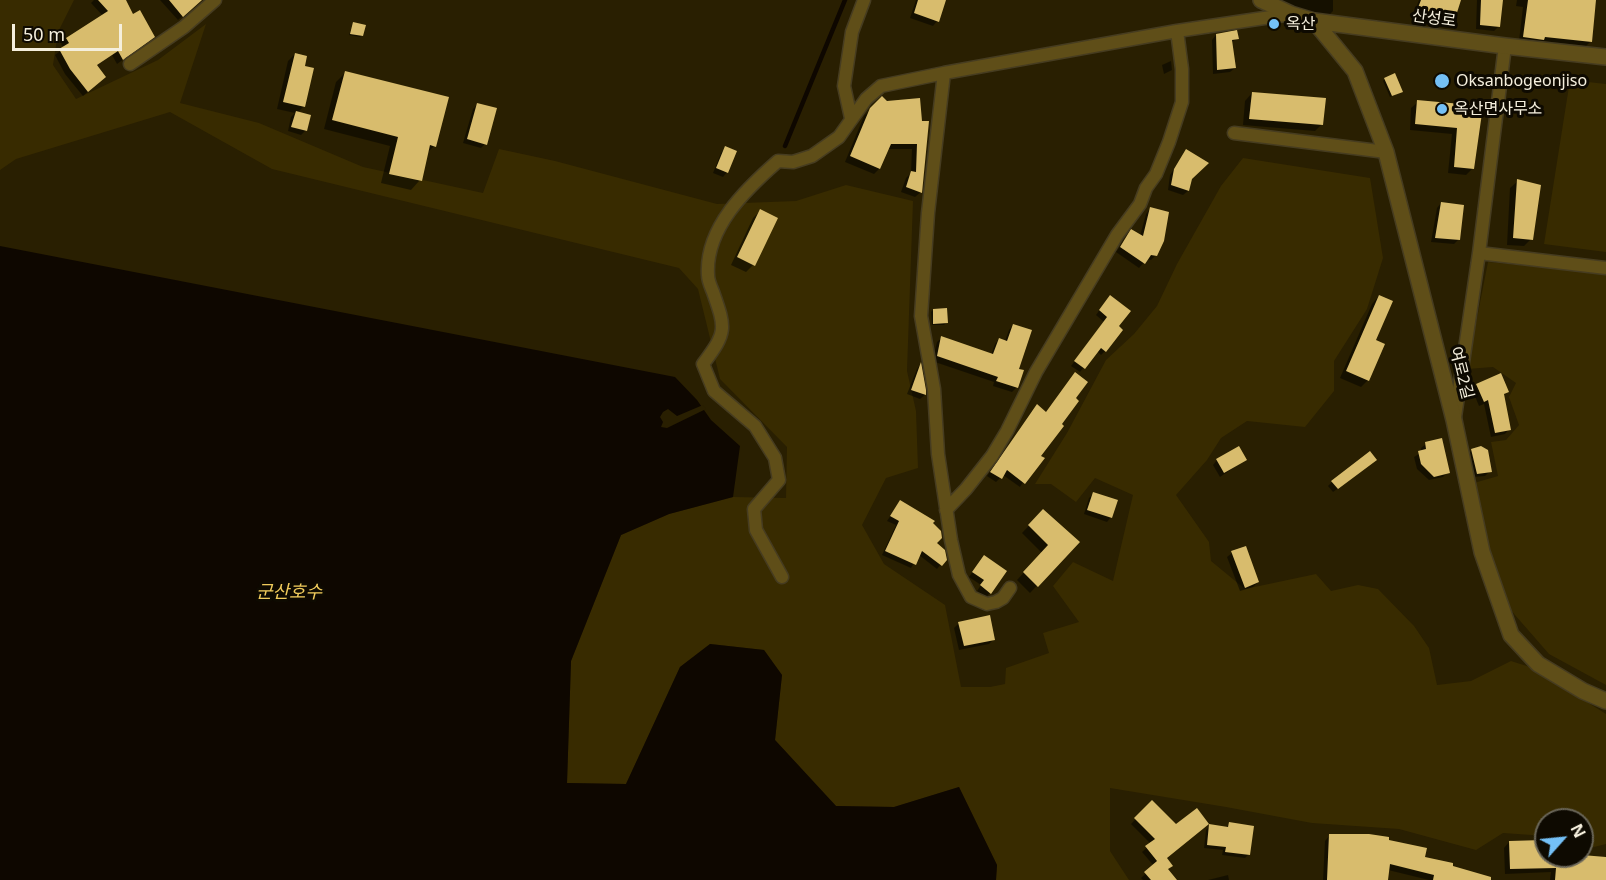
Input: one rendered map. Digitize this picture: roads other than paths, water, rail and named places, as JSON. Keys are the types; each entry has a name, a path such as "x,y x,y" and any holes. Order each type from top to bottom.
{"street":[{"path":"130,64 184,27 215,0"},
{"path":"851,118 844,86 852,32 864,0"},
{"name":"산성로","path":"1261,0 1291,14 1314,21 1606,57"},
{"path":"782,578 756,530 754,509 779,480 775,458 754,426 714,391 703,364 717,345 723,326 722,315 708,277 709,256 715,235 750,186 778,160 794,162 812,156 839,137 866,99 881,87 944,73 1177,31 1291,14"},
{"name":"여로2길","path":"1314,21 1356,71 1386,152 1455,420 1482,552 1511,635 1538,664 1583,692 1606,701"},
{"path":"946,510 972,481 1002,439 1036,372 1117,235 1140,204 1146,188 1156,174 1182,102 1182,69 1177,31"},
{"path":"1455,420 1505,46"},
{"path":"944,73 928,213 921,316 934,389 938,453 959,575 971,597 987,604 1003,598 1010,588"},
{"path":"1234,133 1386,152"},
{"path":"1479,253 1606,268"}],"water":[{"name":"군산호수","path":"0,246 675,377 697,400 711,420 740,446 733,497 669,514 621,535 571,661 567,783 626,784 680,667 710,644 764,650 782,675 775,740 836,806 894,807 959,787 997,865 996,880 0,880"}],"waterway":[{"path":"785,146 845,0"}],"place":[{"name":"옥산","path":"1274,24"},
{"name":"Oksanbogeonjiso","path":"1442,81"},
{"name":"옥산면사무소","path":"1442,109"}]}
